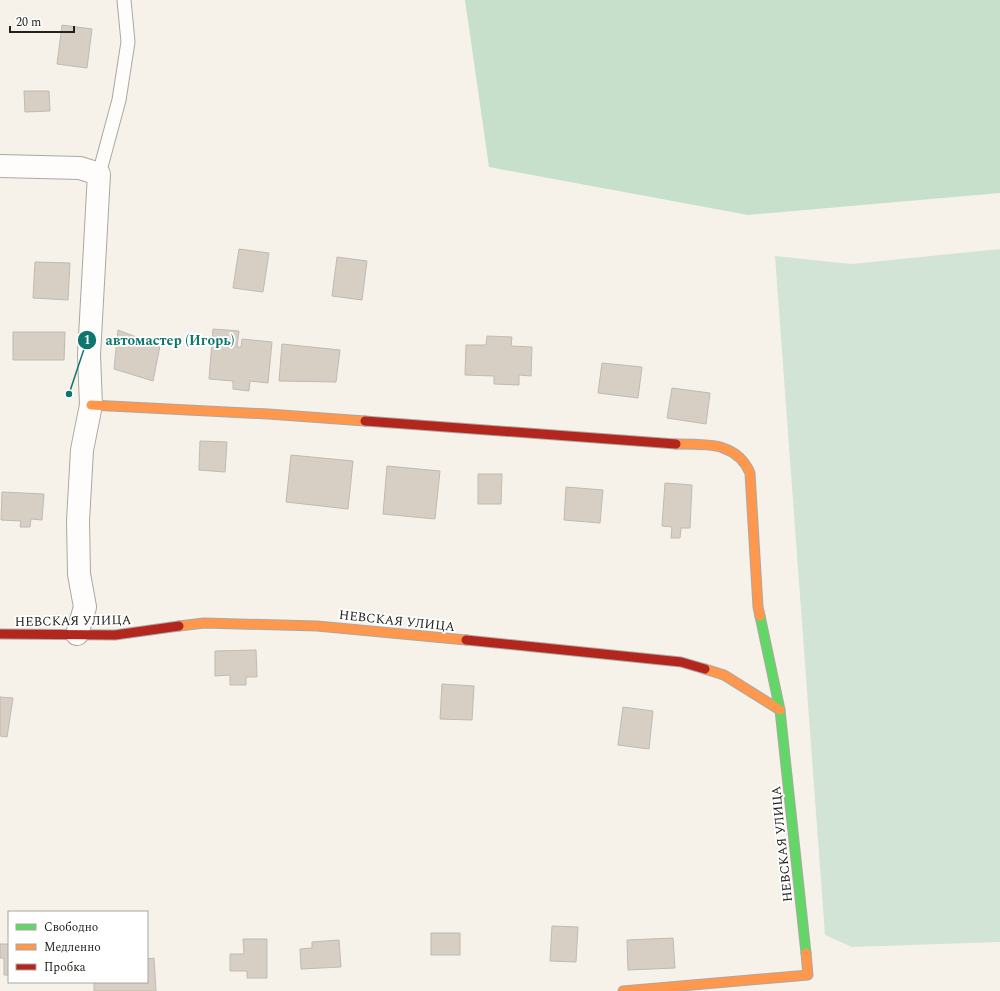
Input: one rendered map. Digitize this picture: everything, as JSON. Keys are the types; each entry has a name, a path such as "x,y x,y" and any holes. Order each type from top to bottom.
{"street":[{"path":"0,166 80,168 98,174 89,355 91,405 82,450 78,521 79,574 85,607 77,634"},
{"name":"НЕВСКАЯ УЛИЦА","path":"91,405 268,414 722,447 737,455 747,464 750,473 758,607 780,710 808,975 623,991"},
{"name":"НЕВСКАЯ УЛИЦА","path":"0,634 116,635 204,623 317,626 681,662 724,675 780,710"}],"lane":[{"path":"98,174 119,100 128,42 124,0"}],"green space":[{"path":"465,0 1000,0 1000,193 748,215 489,167"},
{"path":"1000,249 1000,942 852,947 825,935 775,256 851,264"}],"building":[{"path":"62,25 92,29 87,68 57,64"},
{"path":"24,91 49,91 50,111 25,112"},
{"path":"239,249 269,253 263,292 233,288"},
{"path":"337,257 367,261 362,300 332,296"},
{"path":"35,262 70,263 68,300 33,298"},
{"path":"213,329 239,331 237,347 241,347 242,339 272,342 268,383 250,381 249,391 233,389 233,381 209,379"},
{"path":"118,330 160,346 153,381 114,369"},
{"path":"13,332 65,332 64,360 13,360"},
{"path":"487,336 512,337 511,346 532,347 531,376 519,375 519,385 494,384 494,376 465,375 466,345 486,345"},
{"path":"282,344 340,350 336,382 279,381"},
{"path":"602,363 642,367 638,398 598,393"},
{"path":"672,388 710,393 706,424 667,418"},
{"path":"200,441 227,442 225,472 199,470"},
{"path":"291,455 353,461 348,509 286,502"},
{"path":"387,466 440,471 435,519 383,514"},
{"path":"478,474 502,474 501,504 478,504"},
{"path":"665,483 692,485 690,528 681,528 680,538 671,538 672,527 662,526"},
{"path":"566,487 603,490 600,523 564,520"},
{"path":"2,492 44,494 42,520 31,519 30,527 20,527 21,521 1,520"},
{"path":"256,650 257,677 246,677 246,685 230,685 230,675 215,676 215,651"},
{"path":"442,684 474,686 472,720 440,719"},
{"path":"0,697 13,698 7,737 0,736"},
{"path":"623,707 653,711 649,749 618,745"},
{"path":"552,926 578,927 576,962 550,961"},
{"path":"431,933 460,933 460,955 431,955"},
{"path":"673,938 675,968 628,970 627,940"},
{"path":"243,939 267,939 267,978 247,978 247,971 230,971 230,954 244,954"},
{"path":"339,940 341,967 301,969 300,949 312,948 312,942"},
{"path":"0,944 8,944 8,975 4,975 4,958 0,958"},
{"path":"154,958 156,991 94,991 94,983 148,983 148,959"}],"traffic: fast":[{"path":"760,616 780,710 806,953"}],"traffic: slow":[{"path":"91,405 268,414 365,421"},
{"path":"676,444 707,445 723,448 732,452 739,458 750,473 758,607 760,616"},
{"path":"179,626 204,623 317,626 466,640"},
{"path":"705,669 724,675 780,710"},
{"path":"623,991 808,975 806,953"}],"traffic: jam":[{"path":"365,421 676,444"},
{"path":"0,634 115,635 179,626"},
{"path":"466,640 681,662 705,669"}],"place":[{"name":"автомастер (Игорь)","path":"69,394"}]}
